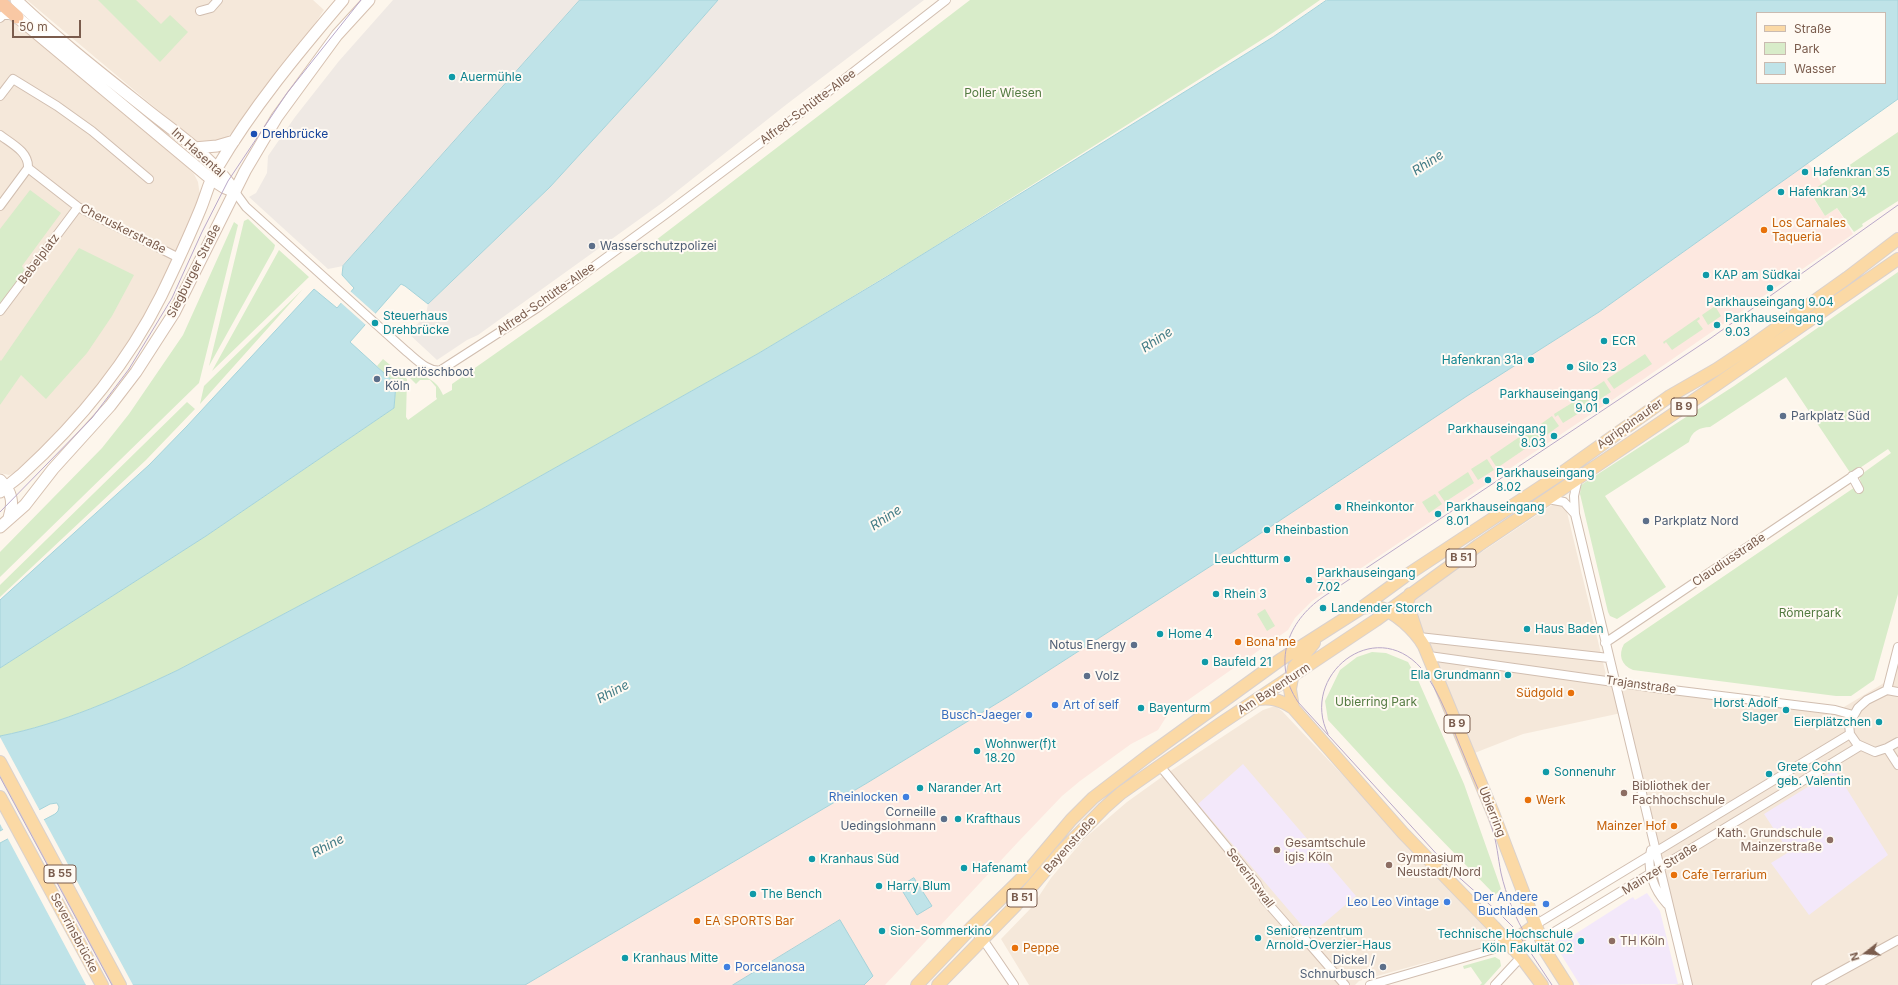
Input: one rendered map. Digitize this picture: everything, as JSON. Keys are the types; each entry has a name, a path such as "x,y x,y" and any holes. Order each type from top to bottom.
{"highway":[{"path":"0,3 15,16"}],"main road":[{"name":"Im Hasental","path":"16,0 119,88 215,166 235,192"},
{"name":"Siegburger Straße","path":"2,485 21,476 67,430 104,386 150,316 179,258 200,209 215,166 234,141 249,117 304,46 344,0"},
{"name":"Siegburger Straße","path":"0,527 25,505 53,469 110,406 136,372 174,313 235,192 282,111 337,35 369,0"},
{"name":"Im Hasental","path":"15,16 211,179 225,188 235,192"},
{"path":"194,148 217,146 234,141"},
{"name":"Agrippinaufer","path":"1360,609 1404,577 1559,475 1606,440 1670,396 1717,369 1847,278 1898,239"},
{"name":"Agrippinaufer","path":"1387,612 1410,594 1512,523 1609,456 1706,392 1898,259"},
{"path":"1606,440 1602,451 1606,456 1609,456"},
{"path":"2,485 12,500 9,518"},
{"name":"B 9","path":"1410,594 1407,603 1419,637"},
{"name":"B 9","path":"1360,609 1372,606 1379,607 1406,625 1419,637"},
{"name":"Am Bayenturm","path":"1134,768 1181,731 1280,660 1360,609"},
{"name":"Am Bayenturm","path":"1160,766 1387,612"},
{"path":"1293,708 1290,689 1294,666 1321,634"},
{"name":"Ubierring","path":"1419,637 1429,656 1546,952 1567,985"},
{"path":"1249,683 1257,685 1259,692 1258,699 1267,698 1277,700 1293,708 1403,833 1440,870 1517,953 1542,985"},
{"path":"1181,731 1190,734 1192,739 1190,745"},
{"name":"Severinsbrücke","path":"0,762 120,985"},
{"name":"Bayenstraße","path":"938,985 982,938 1016,905 1061,852 1104,808 1160,766"},
{"name":"Bayenstraße","path":"917,985 971,928 1024,877 1071,820 1093,798 1134,768"},
{"name":"Severinsbrücke","path":"0,797 102,985"},
{"path":"1517,953 1515,940 1536,925"}],"street":[{"path":"200,11 211,8 218,0"},
{"name":"Alfred-Schütte-Allee","path":"235,192 246,207 397,342 429,368 437,371 445,368 536,308 673,210 946,0"},
{"path":"0,18 3,16 15,16"},
{"path":"0,96 13,80 57,106 92,131 149,179"},
{"name":"Cheruskerstraße","path":"0,135 25,154 29,161 28,168 78,207 179,258"},
{"path":"0,206 28,168"},
{"name":"Bebelplatz","path":"0,311 78,207"},
{"name":"Claudiusstraße","path":"1606,643 1855,474 1859,489"},
{"path":"1578,478 1574,496 1575,514 1616,682 1653,849 1660,869 1688,985"},
{"path":"1548,499 1564,502 1575,514"},
{"name":"Trajanstraße","path":"1419,637 1609,658"},
{"path":"1887,690 1898,647"},
{"name":"Trajanstraße","path":"1429,656 1711,695 1835,710 1853,715"},
{"path":"1898,692 1887,690 1867,700 1853,715 1849,724 1850,734 1860,746 1875,752 1898,742"},
{"name":"Mainzer Straße","path":"1536,925 1653,849 1850,734"},
{"name":"Mainzer Straße","path":"1541,940 1860,746"},
{"path":"1887,748 1898,765"},
{"name":"Severinswall","path":"1160,766 1257,884 1264,899 1293,932 1305,939 1345,985"},
{"path":"1653,849 1651,874 1658,895 1668,904"},
{"path":"971,928 982,938 1014,985"},
{"path":"1370,985 1494,949 1497,947 1501,936"},
{"path":"1816,985 1898,940"},
{"path":"1495,985 1517,953"}],"shaded area":[{"path":"27,0 313,0 324,10 291,59 233,132 220,142 201,143 191,138"},
{"path":"393,0 580,0 343,266 328,269 249,197 256,193 267,173 268,156 295,117 339,61"},
{"path":"718,0 924,0 787,104 662,203 478,335 467,340 437,360 409,334 426,314 428,304 550,187 655,72"},
{"path":"0,10 186,166 194,174 198,182 200,196 177,250 172,250 169,256 172,260 172,269 132,340 91,396 24,468 9,475 0,473"},
{"path":"1808,163 1822,184 1810,193 1825,216 1837,208 1853,234 1648,376 1312,601 1295,618 1288,630 1168,714 1158,730 1131,744 1062,796 885,985 525,985 867,783 1009,696 1231,553 1467,396 1599,312"},
{"path":"1555,503 1566,508 1608,683 1834,713 1894,677 1898,661 1898,985 1674,985 1690,981 1626,712 1523,734 1472,754 1410,600"},
{"path":"1275,706 1282,711 1495,936 1493,947 1424,963 1359,981 1355,985 1029,985 1001,939 1031,908 1051,878 1085,838 1127,802 1166,774 1263,710"},
{"name":"Gesamtschule igis Köln","path":"1243,764 1356,896 1310,935 1198,804"},
{"name":"Kath. Grundschule Mainzerstraße","path":"1835,770 1888,855 1809,915 1771,863 1789,852 1764,814"},
{"name":"TH Köln","path":"1647,893 1660,911 1678,984 1580,985 1554,943 1570,933 1572,936 1633,897 1635,900"}],"green space":[{"path":"98,0 136,0 161,24 170,15 188,32 160,62"},
{"name":"Poller Wiesen","path":"970,0 1320,0 1274,32 918,257 759,353 482,509 178,670 91,709 23,731 0,736 0,668 206,536 394,408 396,384 377,366 383,359 407,379 406,417 408,420 437,399 436,387 430,380 420,380 416,384 408,376 414,369 434,382 443,395 452,390 452,384 643,250"},
{"path":"1898,132 1898,201 1862,224 1863,226 1854,232 1837,208 1825,216 1810,192"},
{"path":"30,190 61,213 22,266 26,273 0,307 0,229"},
{"path":"248,219 275,245 274,249 209,366 244,221"},
{"path":"234,222 238,225 199,383 0,577 0,552 102,448 129,414 183,335"},
{"path":"79,248 134,275 112,316 87,353 46,399 21,375 0,405 0,360 1,361"},
{"path":"279,250 309,277 212,371"},
{"name":"Römerpark","path":"1898,272 1898,594 1874,680 1851,696 1836,696 1633,670 1629,668 1623,662 1621,656 1624,644 1861,483 1859,476 1891,453 1888,449 1851,474 1786,377 1710,427 1696,431 1690,438 1689,442 1605,496 1666,587 1617,619 1610,616 1608,612 1580,494 1581,485 1734,386"},
{"path":"303,289 200,404 204,386"},
{"path":"1715,306 1721,316 1708,325 1702,315"},
{"path":"1699,317 1700,319 1697,321 1703,329 1672,350 1666,342 1664,344 1663,342"},
{"path":"1645,354 1652,364 1614,389 1607,379"},
{"path":"1604,381 1611,392 1597,401 1590,390"},
{"path":"1588,393 1589,395 1586,397 1592,405 1563,423 1558,415 1555,417 1554,414"},
{"path":"187,402 195,409 146,460 0,597 0,585"},
{"path":"1552,416 1559,426 1545,436 1538,426"},
{"path":"1534,427 1541,438 1497,468 1490,457"},
{"path":"1487,459 1494,470 1478,480 1471,469"},
{"path":"1468,472 1474,483 1445,502 1438,492"},
{"path":"1435,494 1442,504 1429,513 1422,502"},
{"path":"1265,609 1275,626 1267,631 1257,614"},
{"name":"Ubierring Park","path":"1372,652 1386,653 1408,662 1418,680 1464,784 1501,889 1495,895 1387,784 1328,720 1325,701 1340,670 1357,657"},
{"path":"1495,957 1500,960 1501,966 1484,985 1480,985 1482,983 1471,967 1464,969 1463,966"}],"water":[{"path":"580,0 718,0 655,72 550,187 428,304 401,284 350,342 396,384 394,408 206,536 0,668 0,600 149,465 314,289 337,308 354,288 342,275 343,266"},
{"name":"Rhine","path":"1327,0 1898,0 1898,99 1599,312 1467,396 1231,553 1009,696 867,783 525,985 0,985 0,843 55,814 59,807 57,803 50,804 0,831 0,736 23,731 91,709 178,670 482,509 759,353 886,277 1273,37"},
{"path":"914,878 932,906 917,915 900,887"},
{"path":"840,920 873,976 864,985 733,985"}],"pier":[{"path":"349,290 377,315 367,326 339,301"},
{"path":"0,737 40,811 4,831 0,824"},
{"path":"43,818 133,985 86,985 7,837"}],"tram line":[{"path":"0,512 92,418 129,369 172,298 202,232 228,181 287,93 361,0"},
{"path":"1552,985 1515,929 1453,872 1298,702 1290,687 1286,673 1285,658 1287,644 1292,631 1300,618 1323,597 1711,338 1898,205"},
{"path":"1328,734 1322,712 1324,692 1332,674 1346,659 1363,650 1383,648 1402,653 1421,668 1428,677 1440,699 1483,801 1494,834 1505,890 1511,906 1527,937"},
{"path":"0,777 112,985"}],"place":[{"name":"Auermühle","path":"452,77"},
{"name":"Drehbrücke","path":"254,134"},
{"name":"Hafenkran 35","path":"1805,172"},
{"name":"Hafenkran 34","path":"1781,192"},
{"name":"Los Carnales Taqueria","path":"1764,230"},
{"name":"Wasserschutzpolizei","path":"592,246"},
{"name":"KAP am Südkai","path":"1706,275"},
{"name":"Parkhauseingang 9.04","path":"1770,288"},
{"name":"Steuerhaus Drehbrücke","path":"375,323"},
{"name":"Parkhauseingang 9.03","path":"1717,325"},
{"name":"ECR","path":"1604,341"},
{"name":"Hafenkran 31a","path":"1531,360"},
{"name":"Silo 23","path":"1570,367"},
{"name":"Feuerlöschboot Köln","path":"377,379"},
{"name":"Parkhauseingang 9.01","path":"1606,401"},
{"name":"Parkplatz Süd","path":"1783,416"},
{"name":"Parkhauseingang 8.03","path":"1554,436"},
{"name":"Parkhauseingang 8.02","path":"1488,480"},
{"name":"Rheinkontor","path":"1338,507"},
{"name":"Parkhauseingang 8.01","path":"1438,514"},
{"name":"Parkplatz Nord","path":"1646,521"},
{"name":"Rheinbastion","path":"1267,530"},
{"name":"Leuchtturm","path":"1287,559"},
{"name":"Parkhauseingang 7.02","path":"1309,580"},
{"name":"Rhein 3","path":"1216,594"},
{"name":"Landender Storch","path":"1323,608"},
{"name":"Haus Baden","path":"1527,629"},
{"name":"Home 4","path":"1160,634"},
{"name":"Bona'me","path":"1238,642"},
{"name":"Notus Energy","path":"1134,645"},
{"name":"Baufeld 21","path":"1205,662"},
{"name":"Ella Grundmann","path":"1508,675"},
{"name":"Volz","path":"1087,676"},
{"name":"Südgold","path":"1571,693"},
{"name":"Art of self","path":"1055,705"},
{"name":"Bayenturm","path":"1141,708"},
{"name":"Horst Adolf Slager","path":"1786,710"},
{"name":"Busch-Jaeger","path":"1029,715"},
{"name":"Eierplätzchen","path":"1879,722"},
{"name":"Wohnwer(f)t 18.20","path":"977,751"},
{"name":"Sonnenuhr","path":"1546,772"},
{"name":"Grete Cohn geb. Valentin","path":"1769,774"},
{"name":"Narander Art","path":"920,788"},
{"name":"Bibliothek der Fachhochschule","path":"1624,793"},
{"name":"Rheinlocken","path":"906,797"},
{"name":"Werk","path":"1528,800"},
{"name":"Corneille Uedingslohmann","path":"944,819"},
{"name":"Krafthaus","path":"958,819"},
{"name":"Mainzer Hof","path":"1674,826"},
{"name":"Kath. Grundschule Mainzerstraße","path":"1830,840"},
{"name":"Gesamtschule igis Köln","path":"1277,850"},
{"name":"Kranhaus Süd","path":"812,859"},
{"name":"Gymnasium Neustadt/Nord","path":"1389,865"},
{"name":"Hafenamt","path":"964,868"},
{"name":"Cafe Terrarium","path":"1674,875"},
{"name":"Harry Blum","path":"879,886"},
{"name":"The Bench","path":"753,894"},
{"name":"Leo Leo Vintage","path":"1447,902"},
{"name":"Der Andere Buchladen","path":"1546,904"},
{"name":"EA SPORTS Bar","path":"697,921"},
{"name":"Sion-Sommerkino","path":"882,931"},
{"name":"Seniorenzentrum Arnold-Overzier-Haus","path":"1258,938"},
{"name":"Technische Hochschule Köln Fakultät 02","path":"1581,941"},
{"name":"TH Köln","path":"1612,941"},
{"name":"Peppe","path":"1015,948"},
{"name":"Kranhaus Mitte","path":"625,958"},
{"name":"Porcelanosa","path":"727,967"},
{"name":"Dickel / Schnurbusch","path":"1383,967"}]}
